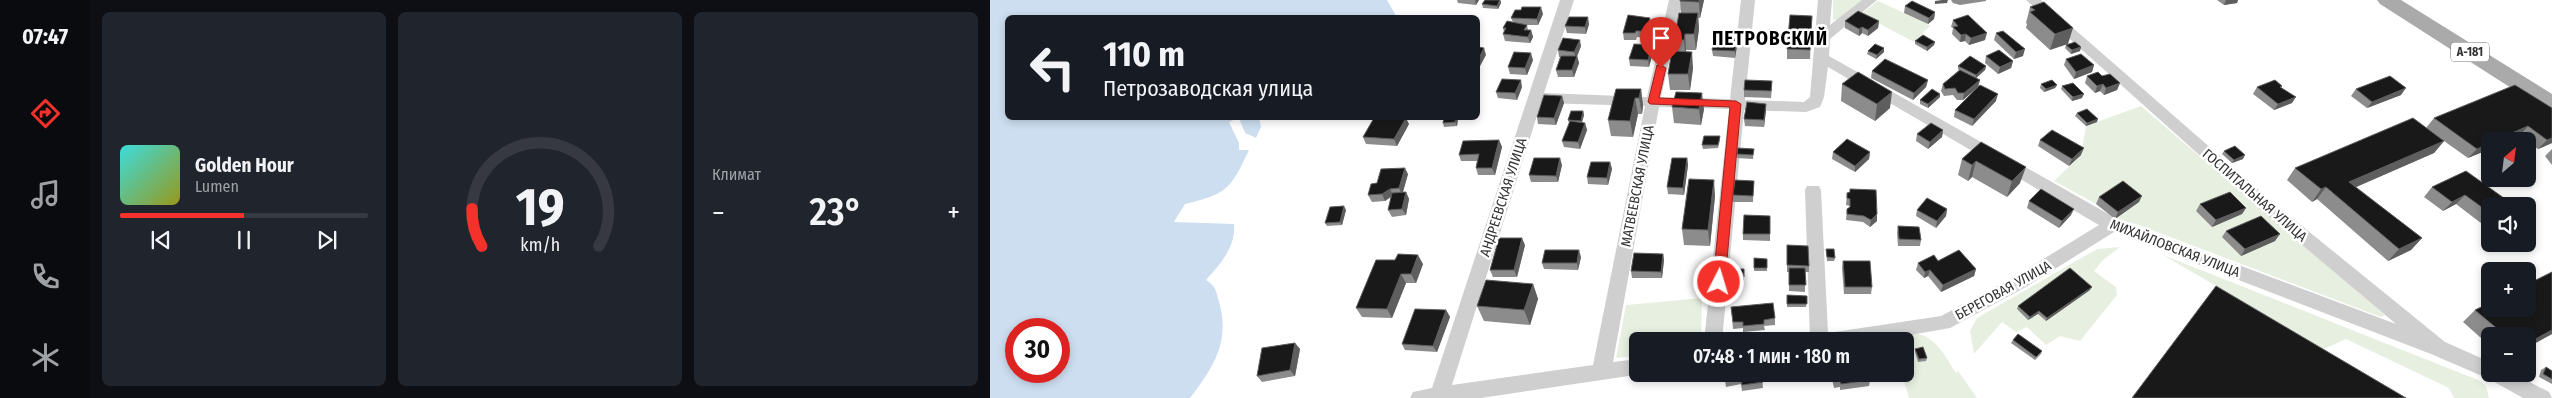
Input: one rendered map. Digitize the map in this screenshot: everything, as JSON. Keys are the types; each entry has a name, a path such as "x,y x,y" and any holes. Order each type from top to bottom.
{"main road":[{"name":"А-181","path":"2387,0 2552,104"}],"street":[{"name":"АНДРЕЕВСКАЯ УЛИЦА","path":"1439,395 1567,0"},
{"name":"МАТВЕЕВСКАЯ УЛИЦА","path":"1601,372 1653,102 1676,0"},
{"path":"1714,332 1748,0"},
{"path":"1535,98 1806,107 1815,103 1817,97 1822,58 1825,0"},
{"path":"1823,38 1870,0"},
{"name":"ГОСПИТАЛЬНАЯ УЛИЦА","path":"2033,0 2268,208 2438,348 2481,367"},
{"name":"МИХАЙЛОВСКАЯ УЛИЦА","path":"1822,58 1928,116 2113,225 2438,348"},
{"path":"1813,190 1819,332"},
{"name":"БЕРЕГОВАЯ УЛИЦА","path":"1884,332 1944,323 2020,282 2113,225"},
{"path":"1420,398 1629,369"},
{"path":"2511,382 2542,398"}],"green space":[{"path":"1833,0 1864,0 1843,19 1833,20"},
{"path":"1878,1 1930,26 1914,42 1861,14"},
{"path":"2141,106 2385,315 2381,317 2136,224 2115,219 2139,202 2120,188 2096,204 2054,181 2081,155 2086,126"},
{"path":"2120,247 2103,260 2094,271 2116,287 2117,295 2080,341 2060,336 2046,345 2027,327 2016,332 2002,322 1974,354 1970,331 1977,318 2097,249","holes":["2090,290 2028,320 2017,309"]},
{"path":"2163,255 2478,380 2486,386 2489,398 2454,398 2449,388 2346,339 2324,349"},
{"path":"1702,298 1701,332 1629,332 1629,357 1616,358 1626,305"},
{"path":"1914,333 1934,342 1977,398 1909,398 1904,382 1914,382"}],"water":[{"path":"990,0 1387,0 1395,15 1005,15 1005,120 1234,120 1229,122 1239,143 1239,150 1249,150 1237,173 1226,188 1219,193 1185,204 1174,222 1234,224 1233,240 1230,247 1222,261 1206,280 1214,288 1218,298 1223,327 1218,351 1207,374 1190,398 990,398"},
{"path":"1240,120 1259,120 1261,127 1256,138 1245,133"}],"building":[{"path":"1485,0 1500,0 1497,6 1482,4"},
{"path":"1699,0 1699,2 1680,1"},
{"path":"1912,1 1935,12 1929,18 1905,6"},
{"path":"2044,2 2073,28 2055,34 2030,12 2035,10 2030,7"},
{"path":"1522,7 1541,7 1537,19 1511,18 1515,10 1521,10"},
{"path":"1858,11 1879,21 1868,30 1862,27 1859,29 1845,21"},
{"path":"1679,13 1698,13 1694,34 1685,34 1684,40 1670,39 1672,30 1676,30"},
{"path":"1628,15 1650,18 1646,31 1623,33"},
{"path":"1790,15 1812,16 1810,50 1787,49"},
{"path":"1968,15 1987,33 1971,38 1966,34 1961,35 1953,27 1958,26 1953,20"},
{"path":"1569,17 1588,17 1585,27 1565,26"},
{"path":"1507,21 1527,25 1524,30 1531,30 1528,37 1503,34 1506,28 1503,28"},
{"path":"2003,31 2025,49 2016,52 1996,33"},
{"path":"1923,35 1935,42 1927,47 1915,41"},
{"path":"1563,38 1580,40 1574,52 1558,50"},
{"path":"1714,38 1737,39 1735,51 1712,50"},
{"path":"2075,42 2081,47 2072,50 2066,45"},
{"path":"1634,44 1652,45 1648,60 1629,59"},
{"path":"1875,44 1884,48 1877,55 1868,51"},
{"path":"1480,47 1484,48 1480,56"},
{"path":"1999,50 2013,61 2000,67 1986,56"},
{"path":"1672,51 1692,52 1688,74 1668,74"},
{"path":"1514,52 1531,53 1525,68 1508,67"},
{"path":"2081,54 2094,65 2076,72 2066,59"},
{"path":"1561,56 1577,56 1572,70 1556,70"},
{"path":"1970,56 1986,66 1976,75 1958,66"},
{"path":"1885,59 1928,80 1914,93 1872,71"},
{"path":"1960,70 1980,80 1964,93 1958,93 1955,88 1945,89 1943,84"},
{"path":"1858,72 1892,92 1877,104 1842,84"},
{"path":"2098,72 2102,76 2110,74 2120,83 2106,88 2103,84 2097,86 2087,76"},
{"path":"2390,76 2406,88 2372,102 2356,89"},
{"path":"1502,79 1521,80 1515,93 1496,92"},
{"path":"1745,80 1772,81 1771,91 1744,90"},
{"path":"2052,80 2057,85 2046,89 2041,84"},
{"path":"2275,80 2282,86 2280,87 2296,97 2278,104 2257,87"},
{"path":"2073,83 2084,94 2073,97 2062,86"},
{"path":"1980,85 1998,94 1974,119 1955,110"},
{"path":"2515,85 2552,108 2552,138 2547,140 2528,126 2514,132 2481,132 2481,147 2477,149 2434,118"},
{"path":"1616,89 1641,89 1639,98 1635,98 1630,121 1608,120"},
{"path":"1932,89 1940,94 1928,104 1920,100"},
{"path":"1676,92 1702,93 1699,109 1672,107"},
{"path":"1544,95 1562,96 1554,118 1537,117"},
{"path":"1747,102 1766,104 1764,120 1744,119"},
{"path":"2087,109 2098,119 2087,123 2077,113"},
{"path":"1571,111 1583,111 1581,121 1568,120"},
{"path":"2413,118 2444,141 2349,182 2422,238 2399,249 2326,187 2321,189 2295,168"},
{"path":"1373,120 1405,120 1394,139 1363,137"},
{"path":"1444,120 1456,120 1455,122 1443,123"},
{"path":"1570,121 1585,123 1578,142 1562,141"},
{"path":"1931,123 1943,130 1930,142 1917,134"},
{"path":"2052,130 2084,148 2072,159 2040,140"},
{"path":"1704,136 1720,136 1718,145 1702,145"},
{"path":"1847,139 1870,152 1855,166 1833,152"},
{"path":"1499,140 1492,168 1476,168 1479,154 1459,155 1463,141"},
{"path":"1981,142 2026,167 2012,181 1976,161 1972,165 1962,159"},
{"path":"2235,146 2245,155 2234,160 2224,151"},
{"path":"1738,148 1754,149 1753,155 1737,154"},
{"path":"1534,158 1560,158 1556,176 1529,175"},
{"path":"1672,158 1687,158 1683,188 1667,187"},
{"path":"1591,162 1610,162 1607,178 1587,177"},
{"path":"1405,168 1399,188 1390,189 1382,194 1368,195 1371,184 1377,183 1381,169"},
{"path":"2466,171 2481,182 2481,188 2490,188 2502,197 2481,197 2481,207 2465,195 2452,202 2432,187"},
{"path":"1689,179 1714,180 1708,230 1682,229"},
{"path":"1735,180 1754,181 1753,196 1733,195"},
{"path":"2123,181 2142,196 2118,212 2099,197"},
{"path":"1850,189 1876,190 1877,214 1871,220 1864,216 1847,214 1847,209 1850,207 1850,199 1847,198 1847,193 1850,192"},
{"path":"2041,189 2074,209 2062,221 2029,201"},
{"path":"1406,192 1402,209 1388,210 1392,193"},
{"path":"2230,192 2246,208 2216,220 2200,204"},
{"path":"1927,198 1947,209 1937,221 1917,210"},
{"path":"1344,206 1340,222 1325,223 1330,207"},
{"path":"1744,215 1770,216 1770,234 1743,234"},
{"path":"2261,216 2280,234 2245,249 2226,231"},
{"path":"1898,226 1919,227 1921,240 1899,239"},
{"path":"1499,238 1522,238 1514,270 1490,270"},
{"path":"1787,245 1808,246 1809,266 1787,265"},
{"path":"1826,249 1834,249 1835,258 1827,257"},
{"path":"1545,250 1579,250 1577,263 1542,263"},
{"path":"1959,250 1976,269 1943,285 1930,270 1925,272 1918,263 1934,255 1938,261"},
{"path":"1634,253 1663,254 1661,272 1631,271"},
{"path":"1398,254 1418,255 1411,274 1401,274 1387,309 1356,308 1376,260 1395,260"},
{"path":"1754,258 1767,259 1767,268 1754,268"},
{"path":"1843,261 1870,261 1872,287 1845,287"},
{"path":"1789,268 1805,268 1806,285 1789,285"},
{"path":"2070,268 2092,287 2047,318 2039,311 2030,317 2018,306"},
{"path":"1730,269 1744,269 1744,277 1729,277"},
{"path":"2552,272 2552,330 2536,339 2536,327 2495,327 2483,317 2536,317 2536,280"},
{"path":"1486,280 1533,284 1524,310 1477,306"},
{"path":"2216,286 2406,398 2132,398"},
{"path":"1787,295 1807,296 1807,304 1787,304"},
{"path":"1773,303 1775,318 1764,320 1764,324 1743,326 1743,322 1733,322 1731,307"},
{"path":"2481,307 2481,315 2475,310"},
{"path":"1415,309 1446,310 1433,346 1402,344"},
{"path":"2018,334 2042,351 2036,357 2013,340"},
{"path":"1295,343 1290,370 1257,376 1262,348"},
{"path":"1923,347 1927,358 1919,359 1915,349"},
{"path":"2546,367 2552,371 2552,379 2543,374"},
{"path":"1742,382 1763,382 1742,385"}],"district":[{"name":"ПЕТРОВСКИЙ","path":"1770,38"}],"route":[{"path":"1661,68 1653,102 1736,104 1719,282"}]}
